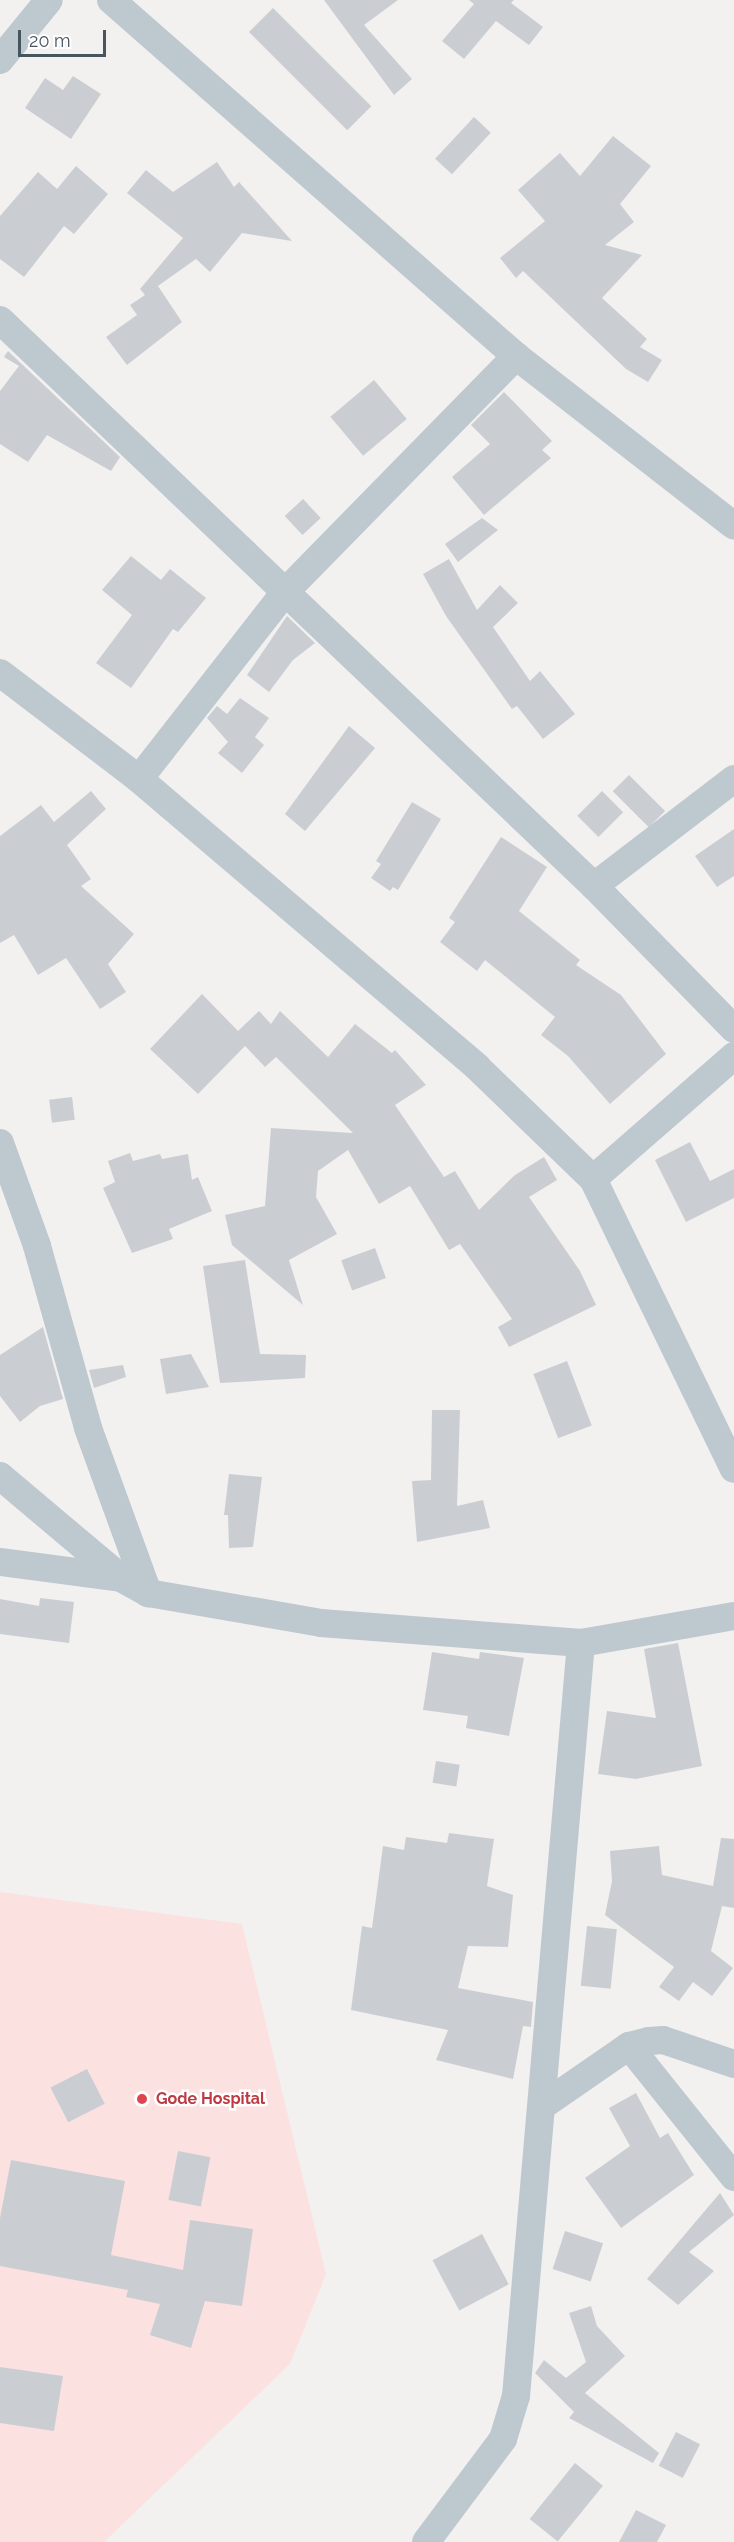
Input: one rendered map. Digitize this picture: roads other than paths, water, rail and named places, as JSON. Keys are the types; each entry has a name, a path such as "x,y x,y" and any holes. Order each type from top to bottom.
{"street":[{"path":"0,60 49,0"},
{"path":"111,0 516,356 734,526"},
{"path":"0,320 594,886 734,1029"},
{"path":"138,778 286,591 516,356"},
{"path":"0,673 138,778 477,1067 592,1179 732,1457"},
{"path":"594,886 734,779"},
{"path":"592,1179 734,1056"},
{"path":"0,1143 37,1246 88,1428 148,1593"},
{"path":"0,1476 121,1578 148,1593 321,1623 581,1643 734,1616"},
{"path":"0,1562 121,1578"},
{"path":"426,2542 503,2439 511,2421 542,2106 581,1643"},
{"path":"542,2106 629,2046 663,2040 734,2064"},
{"path":"629,2046 734,2177"}],"place":[{"name":"Gode Hospital","path":"142,2099"}]}
